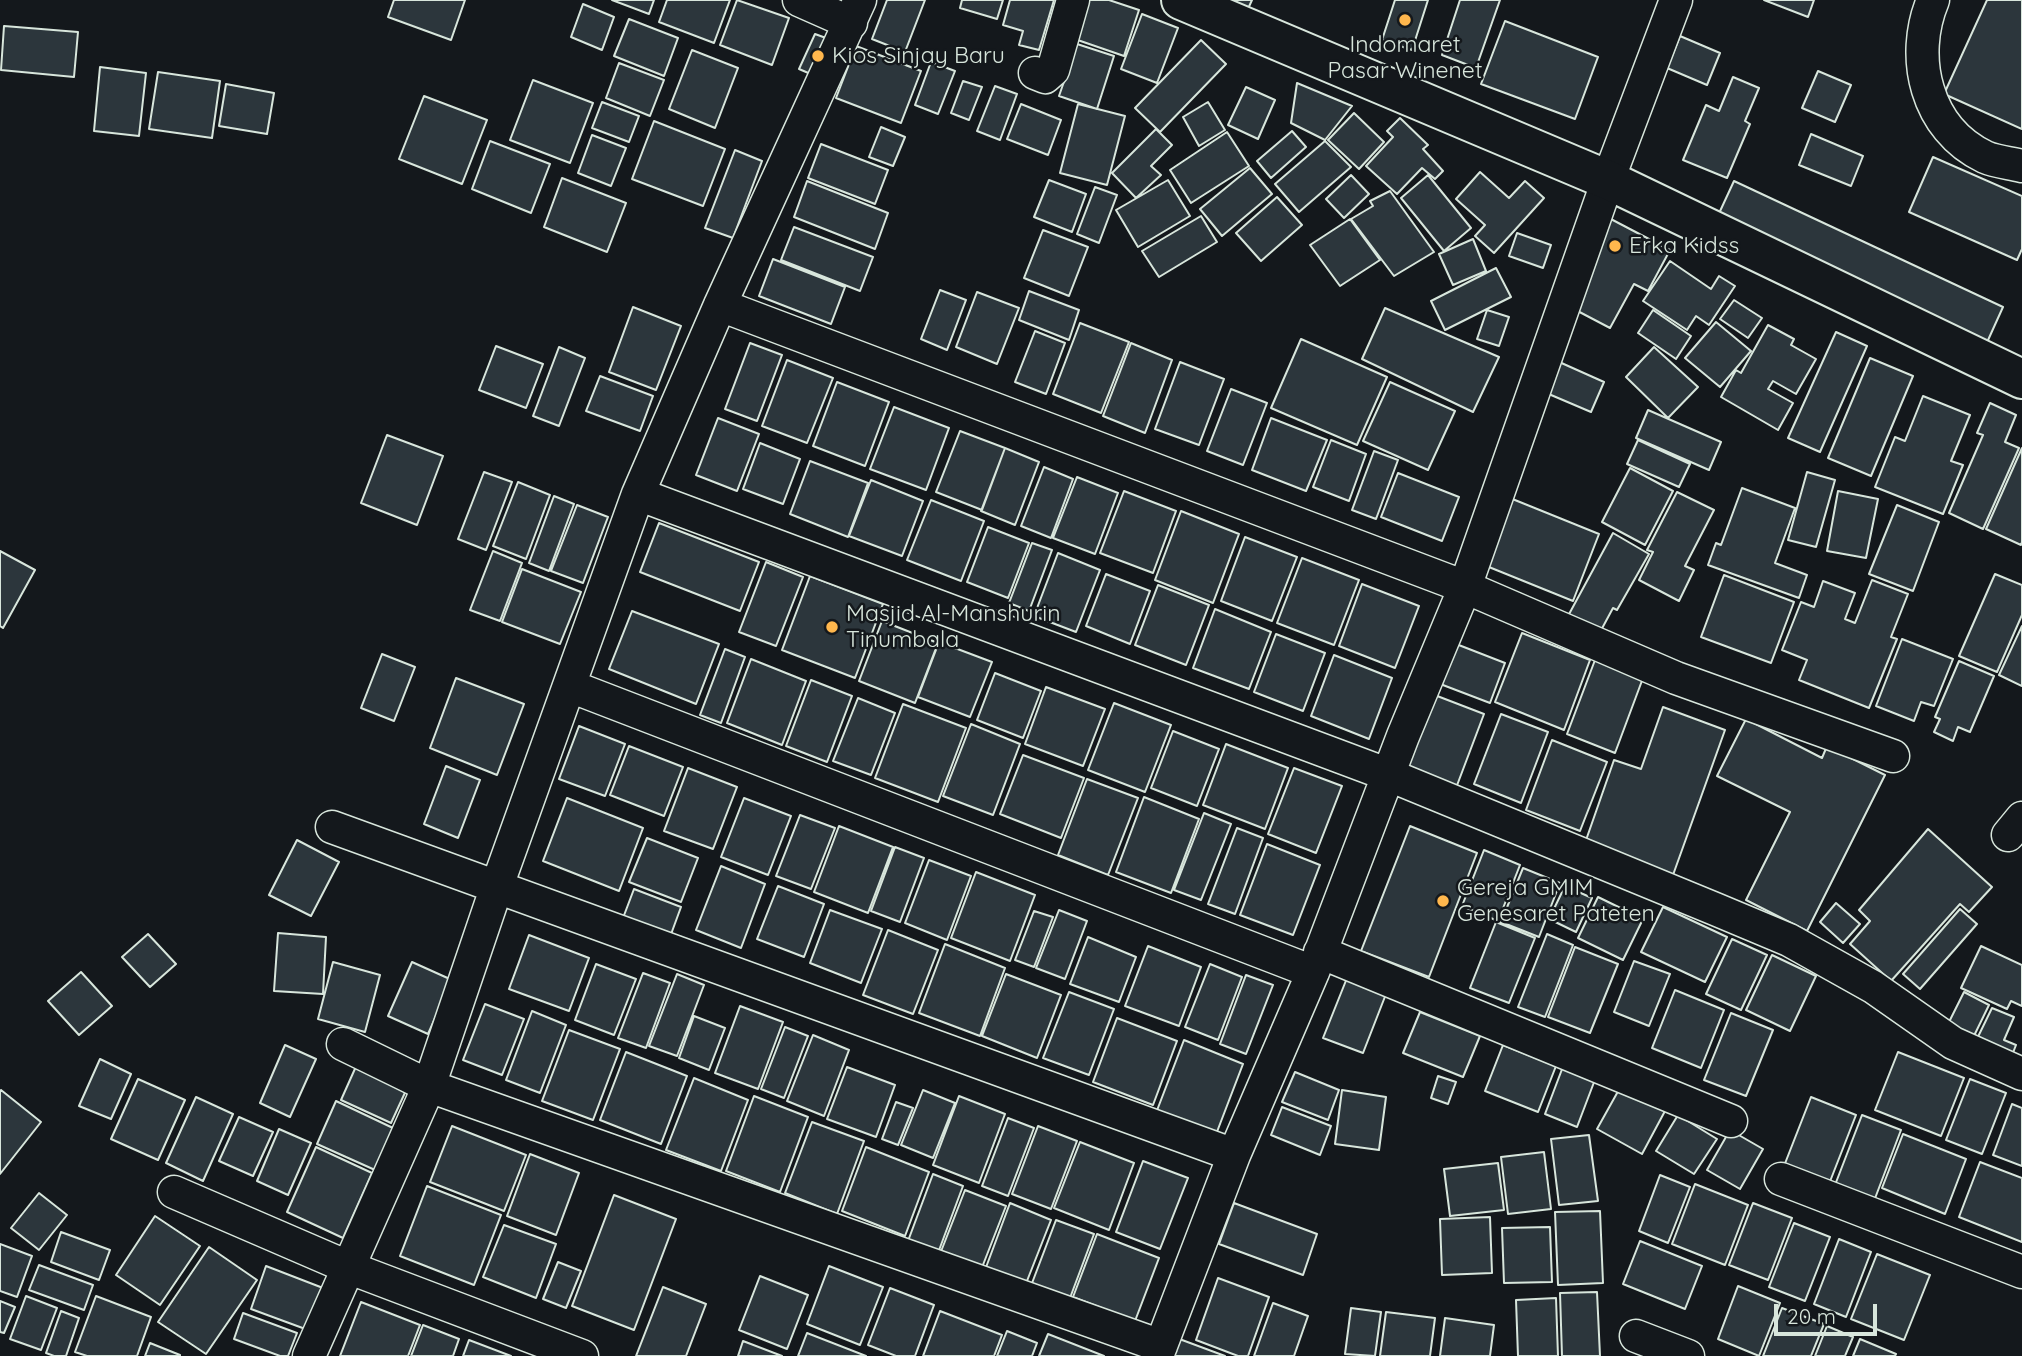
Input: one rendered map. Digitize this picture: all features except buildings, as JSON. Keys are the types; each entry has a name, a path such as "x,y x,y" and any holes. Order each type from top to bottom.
{"street":[{"path":"309,1356 429,1086 497,886 638,494 720,306 856,11 799,0"},
{"path":"1035,74 1045,77 1053,70 1073,0"},
{"path":"1181,0 1608,180 2022,379"},
{"path":"343,1044 429,1086 1159,1351 1234,1155 1316,962 1465,587 1608,180 1676,0"},
{"path":"1933,0 1926,16 1922,47 1925,83 1933,108 1955,136 1986,157 2022,166"},
{"path":"720,306 1465,587 1676,678 1893,756"},
{"path":"638,494 1389,775 1789,940 1874,987 1953,1043 2022,1074"},
{"path":"570,686 1316,962 1731,1121"},
{"path":"332,827 1234,1155"},
{"path":"1781,1180 2022,1272"},
{"path":"174,1192 349,1268 582,1356"},
{"path":"1636,1336 1688,1356"}],"place":[{"name":"Indomaret Pasar Winenet","path":"1405,20"},
{"name":"Kios Sinjay Baru","path":"818,56"},
{"name":"Erka Kidss","path":"1615,246"},
{"name":"Masjid Al-Manshurin Tinumbala","path":"832,627"},
{"name":"Gereja GMIM Genesaret Pateten","path":"1443,901"}]}
